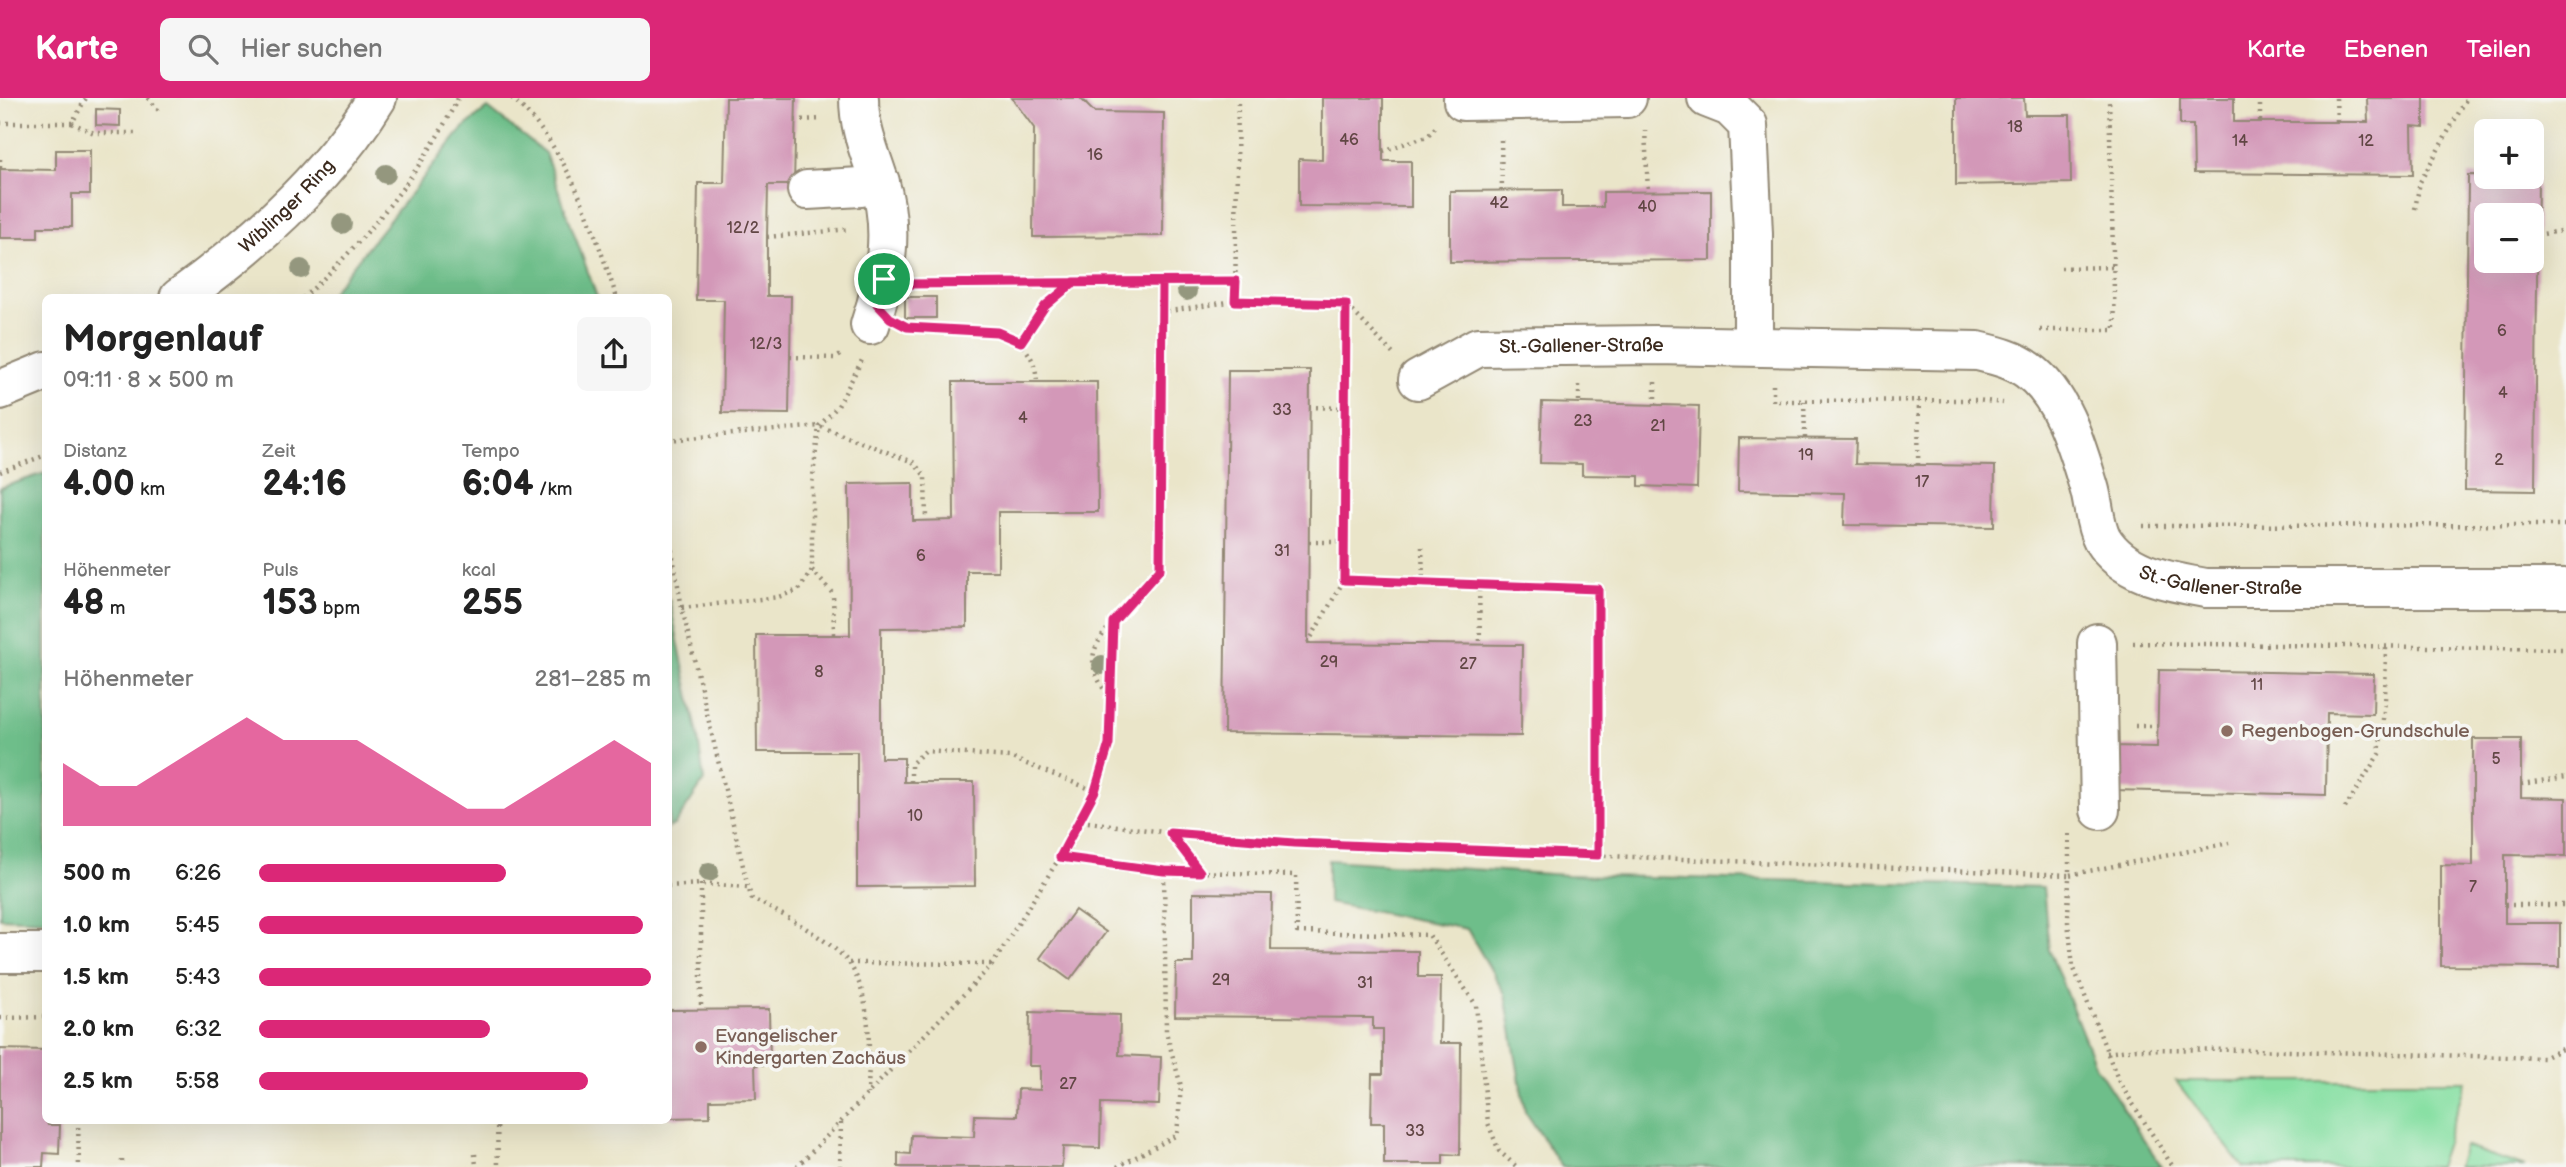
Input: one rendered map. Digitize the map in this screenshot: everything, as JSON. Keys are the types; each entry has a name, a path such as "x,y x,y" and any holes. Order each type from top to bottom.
{"street":[{"name":"Wiblinger Ring","path":"184,294 212,274 281,214 344,143 377,98"},
{"path":"859,98 859,118 864,142 880,182 888,221 881,306"},
{"path":"1707,98 1730,107 1748,125 1762,347"},
{"path":"1475,100 1636,111"},
{"path":"807,190 861,187 880,182"},
{"name":"St.-Gallener-Straße","path":"1418,380 1478,347 1762,347 1978,351 2006,359 2028,370 2047,388 2066,422 2090,488 2102,539 2122,560 2153,578 2206,589 2566,588"},
{"path":"0,390 42,373"},
{"path":"2097,643 2099,810"},
{"path":"0,953 42,953"}],"path":[{"path":"72,123 86,98"},
{"path":"148,98 160,112"},
{"path":"307,294 363,236 385,208 426,152 458,98"},
{"path":"512,98 545,132 575,184 616,294"},
{"path":"1085,103 1090,98"},
{"path":"1235,301 1238,98"},
{"path":"2006,359 2035,330 2115,330 2109,98"},
{"path":"2260,98 2260,122"},
{"path":"2336,98 2337,122"},
{"path":"2415,209 2420,182 2467,98"},
{"path":"1383,151 1427,136 1475,100 1503,190"},
{"path":"1636,111 1648,192"},
{"path":"0,123 72,123 94,133 135,133"},
{"path":"0,159 0,169"},
{"path":"767,237 838,232 888,221"},
{"path":"2544,234 2566,230"},
{"path":"2061,268 2114,267"},
{"path":"790,357 836,358 881,306 1074,282 1236,281"},
{"path":"1021,342 1045,306 1074,282"},
{"path":"1111,701 1093,674 1094,645 1160,569 1162,282"},
{"path":"1163,312 1235,301 1346,304 1418,380"},
{"path":"1308,643 1344,580 1346,304"},
{"path":"881,306 890,318 907,327 997,332 1021,342 1036,369 1037,383"},
{"path":"682,608 778,597 799,590 813,570 812,495 819,426 838,406 860,369 881,306"},
{"path":"1762,347 1773,401 1976,400 2001,402 2011,407"},
{"path":"1804,401 1805,438"},
{"path":"1918,465 1919,401"},
{"path":"1310,407 1344,408"},
{"path":"672,440 819,426 913,462 925,476 926,520"},
{"path":"0,472 42,456"},
{"path":"2098,527 2566,525"},
{"path":"1309,542 1344,542"},
{"path":"1422,547 1423,583"},
{"path":"672,552 682,608 752,899 791,916 849,963 862,992 869,1031 868,1094"},
{"path":"813,570 834,594 834,635"},
{"path":"1344,580 1598,589 1598,855"},
{"path":"1479,583 1480,645"},
{"path":"797,1167 993,964 1081,821 1095,791 1109,744 1113,622"},
{"path":"2097,643 2566,649"},
{"path":"2345,808 2379,754 2385,702 2386,647"},
{"path":"911,782 911,764 925,751 958,752 1009,757 1095,791"},
{"path":"2521,784 2566,776"},
{"path":"1081,821 1170,833 1294,843 2069,875 2229,843"},
{"path":"1170,833 1200,872"},
{"path":"1060,857 1164,871 1296,875 1297,932 1429,935 1450,971 1476,1005 1488,1124 1499,1151 1517,1167"},
{"path":"1118,1167 1177,1135 1181,1086 1166,1032 1164,871"},
{"path":"2069,875 2068,922 2074,966 2119,1082 2173,1167"},
{"path":"672,886 701,884 748,887"},
{"path":"701,884 701,1009"},
{"path":"2505,905 2566,905"},
{"path":"849,963 993,964"},
{"path":"0,1018 42,1017"},
{"path":"2107,1053 2136,1049 2251,1050 2543,1058 2566,1047"},
{"path":"839,1167 841,1122"},
{"path":"78,1124 79,1167"},
{"path":"497,1124 498,1167"},
{"path":"475,1154 475,1167"},
{"path":"122,1160 122,1167"}],"green space":[{"path":"488,108 545,153 596,294 330,294 463,128"},
{"path":"42,474 42,920 0,918 0,488"},
{"path":"672,613 697,731 704,781 672,826"},
{"path":"1328,860 1566,875 2043,887 2049,950 2096,1067 2162,1167 1562,1167 1525,1111 1505,994 1467,929 1328,903"},
{"path":"2176,1081 2466,1081 2438,1167 2243,1167"},
{"path":"2464,1146 2525,1167 2457,1167"}],"building":[{"path":"726,98 796,98 794,185 768,185 767,296 791,296 789,414 722,413 724,300 696,300 698,183 724,183"},
{"path":"1012,98 1080,98 1094,112 1164,113 1163,236 1033,237 1034,128"},
{"path":"1322,98 1383,98 1383,161 1411,161 1411,207 1299,206 1299,159 1322,160"},
{"path":"1956,98 2024,98 2025,115 2070,115 2071,183 1956,185"},
{"path":"2180,98 2234,98 2234,122 2368,122 2367,98 2424,98 2424,127 2412,126 2413,175 2194,173 2193,125 2180,125"},
{"path":"96,109 120,110 120,126 96,125"},
{"path":"56,150 90,150 90,194 72,194 72,227 38,227 38,238 0,238 0,169 56,170"},
{"path":"2468,175 2474,175 2474,189 2538,189 2538,203 2474,203 2474,273 2537,273 2535,491 2465,490"},
{"path":"1562,190 1562,207 1603,207 1603,192 1711,191 1711,260 1450,262 1450,191"},
{"path":"905,297 936,297 936,318 905,318"},
{"path":"1228,370 1310,370 1308,643 1522,645 1521,736 1224,733"},
{"path":"953,382 1097,382 1098,512 998,512 998,571 967,571 967,627 881,628 881,758 904,758 904,782 974,782 975,886 857,887 857,752 757,752 756,635 850,635 849,484 913,483 913,521 954,520"},
{"path":"1542,402 1699,406 1697,488 1639,486 1639,476 1582,475 1582,464 1540,463"},
{"path":"1739,438 1856,439 1855,464 1995,466 1994,527 1844,525 1845,493 1738,491"},
{"path":"2159,670 2374,674 2373,714 2327,713 2326,795 2113,790 2113,746 2157,747"},
{"path":"2473,739 2521,739 2521,797 2566,798 2566,856 2505,855 2505,923 2560,923 2560,967 2441,966 2441,865 2473,866"},
{"path":"1193,893 1272,894 1271,950 1418,951 1418,977 1441,977 1440,1043 1461,1043 1460,1155 1443,1154 1443,1164 1384,1164 1384,1123 1371,1123 1372,1074 1383,1074 1383,1029 1373,1029 1373,1018 1175,1016 1176,963 1193,963"},
{"path":"1075,910 1106,932 1070,980 1040,958"},
{"path":"769,1009 770,1065 755,1065 756,1099 710,1100 710,1117 672,1118 672,1010"},
{"path":"1030,1012 1120,1015 1119,1055 1161,1057 1159,1105 1101,1103 1100,1148 1063,1147 1062,1167 898,1167 898,1153 910,1154 911,1135 974,1137 975,1115 1017,1116 1018,1089 1040,1090 1040,1066 1029,1066"},
{"path":"0,1049 42,1050 42,1124 60,1125 59,1154 44,1153 43,1167 0,1167"}],"place":[{"name":"Regenbogen-Grundschule","path":"2227,731"},
{"name":"Evangelischer Kindergarten Zachäus","path":"701,1047"}],"route":[{"path":"884,279 877,304 890,318 907,327 997,332 1021,342 1045,306 1074,282 1124,283 1162,282 1236,281 1235,301 1346,304 1344,580 1598,589 1598,855 1294,843 1170,833 1200,872 1164,871 1060,857 1095,791 1109,744 1113,622 1160,569 1162,282 1010,281 905,284 884,279"}]}
